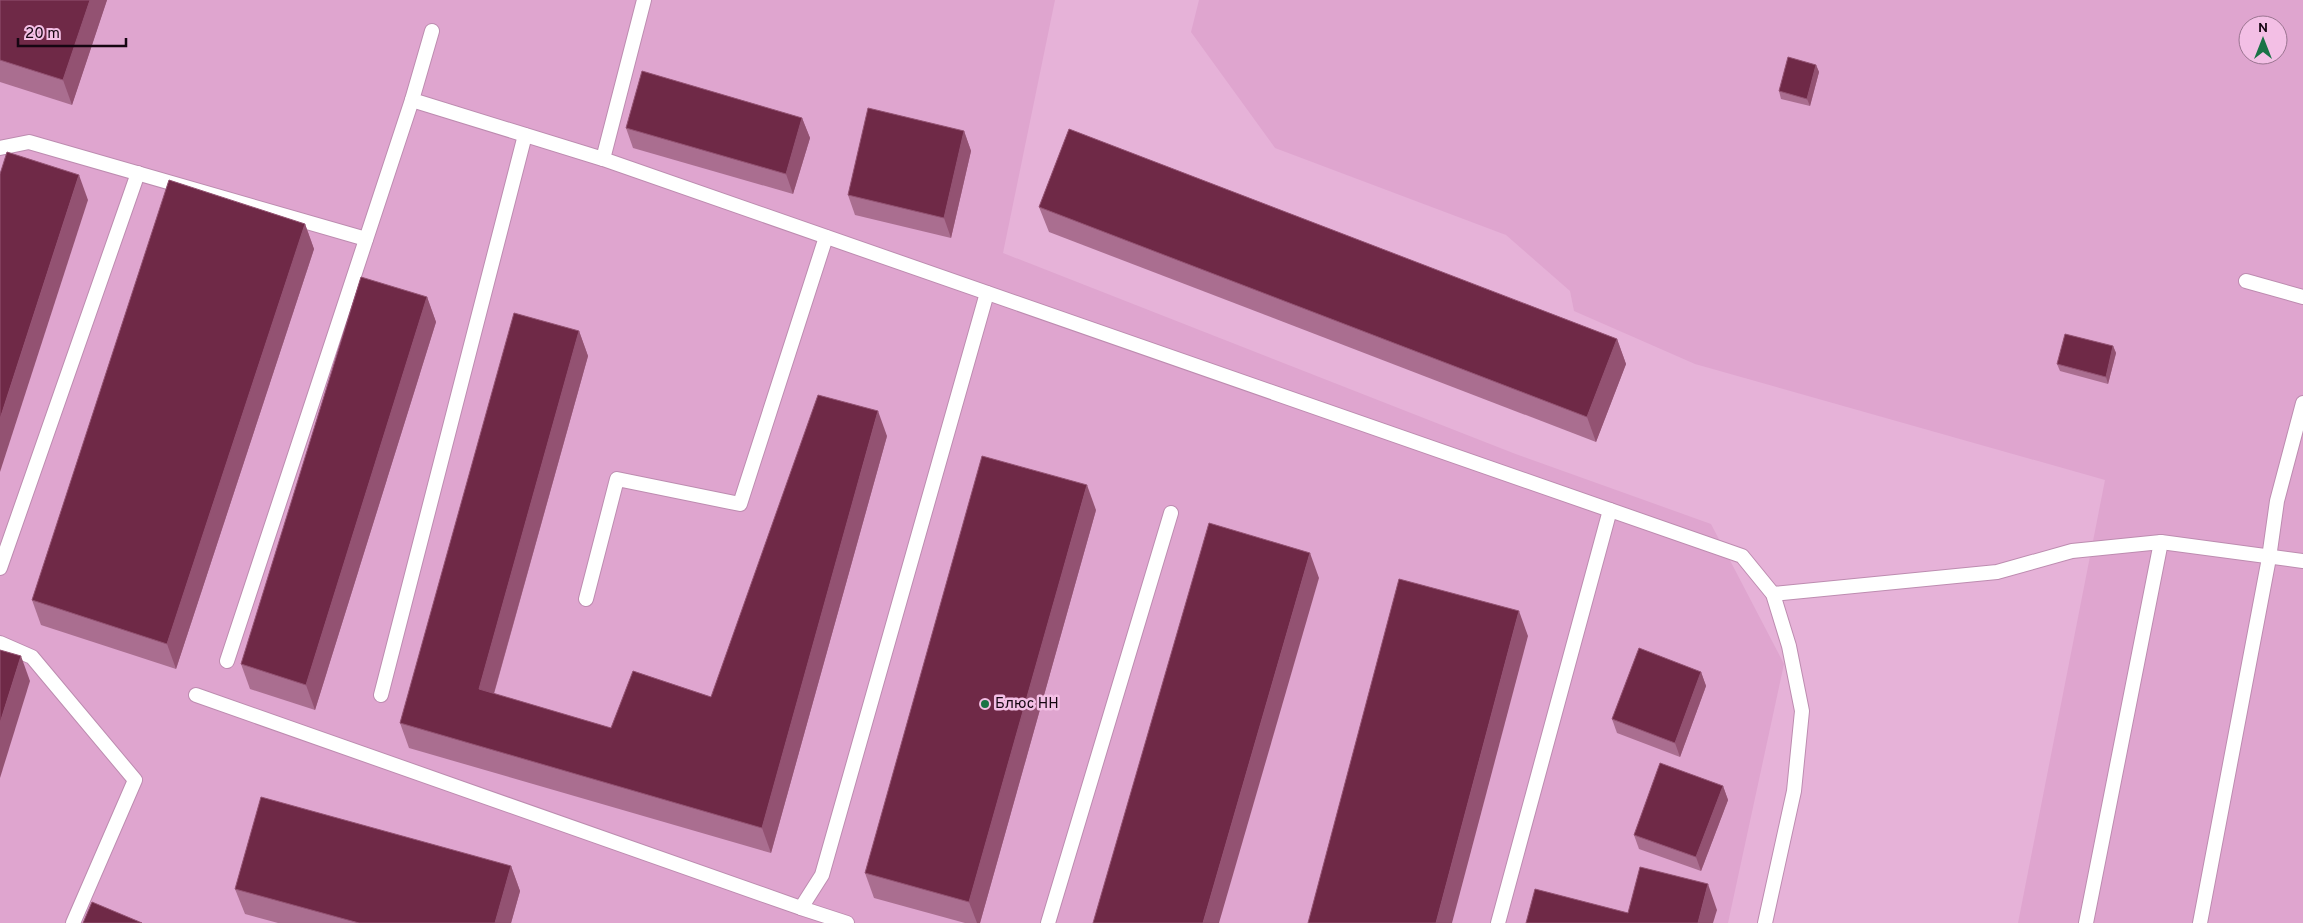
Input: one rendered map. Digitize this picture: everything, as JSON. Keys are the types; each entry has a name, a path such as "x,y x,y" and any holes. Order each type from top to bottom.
{"lane":[{"path":"603,159 644,0"},
{"path":"227,661 412,100 432,31"},
{"path":"412,100 603,159 1742,556 1773,594 1790,646 1802,711 1794,791 1765,923"},
{"path":"381,695 525,135"},
{"path":"0,148 28,142 366,239"},
{"path":"0,568 138,173"},
{"path":"586,599 617,479 740,504 826,236"},
{"path":"2246,281 2303,297"},
{"path":"801,908 822,876 987,293"},
{"path":"2200,923 2270,558 2277,501 2303,403"},
{"path":"1498,923 1610,510"},
{"path":"1048,923 1171,513"},
{"path":"1773,594 1997,572 2072,551 2161,542 2303,561"},
{"path":"2086,923 2161,542"},
{"path":"0,643 32,657 134,780 73,923"},
{"path":"196,695 847,923"}],"shaded area":[{"path":"0,0 1055,0 1003,253 1513,453 1711,524 1784,664 1728,923 0,923"},
{"path":"1199,0 2303,0 2303,923 2018,923 2105,480 1695,364 1574,311 1570,291 1506,235 1275,148 1191,32"}],"building":[{"path":"0,0 90,0 63,80 0,60"},
{"path":"1788,57 1816,65 1807,99 1779,91"},
{"path":"642,71 802,118 786,174 626,128"},
{"path":"868,108 964,131 944,218 848,195"},
{"path":"1069,129 1617,339 1587,417 1039,207"},
{"path":"7,152 79,175 0,419 0,174"},
{"path":"169,180 305,224 167,644 32,600"},
{"path":"361,277 427,297 306,685 241,664"},
{"path":"514,313 579,331 479,689 611,728 633,671 711,697 818,395 878,411 762,828 400,723"},
{"path":"2065,334 2113,346 2106,377 2057,364"},
{"name":"Блюс НН","path":"982,456 1087,485 969,902 865,873"},
{"path":"1209,523 1310,553 1203,923 1093,923"},
{"path":"1399,579 1519,611 1436,923 1308,923"},
{"path":"1639,648 1701,672 1675,743 1612,719"},
{"path":"0,650 21,656 0,723"},
{"path":"1660,763 1723,786 1696,857 1634,835"},
{"path":"261,797 511,866 495,923 359,923 235,889"},
{"path":"1640,867 1708,884 1698,923 1526,923 1535,889 1628,913"},
{"path":"92,902 142,923 83,923"}],"place":[{"name":"Блюс НН","path":"985,704"}]}
